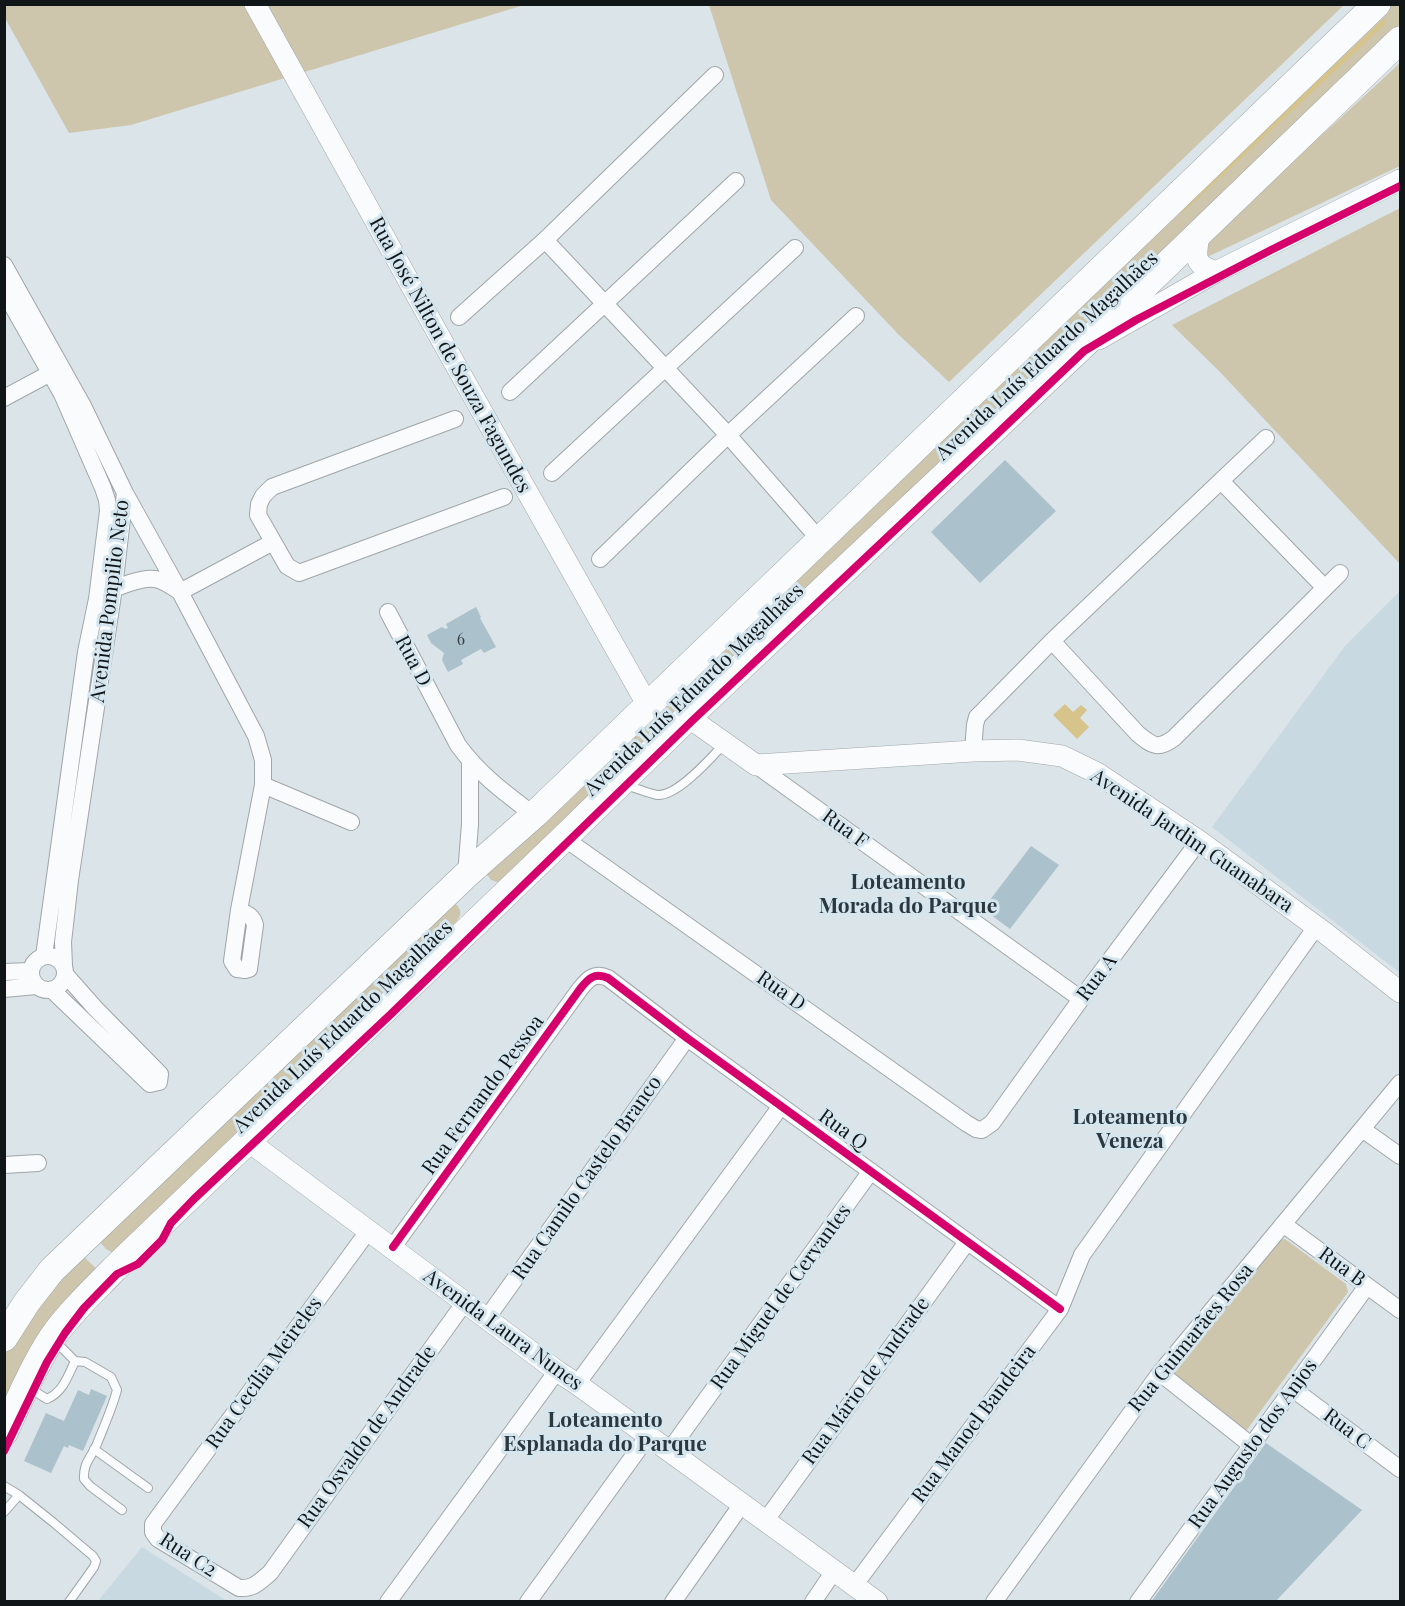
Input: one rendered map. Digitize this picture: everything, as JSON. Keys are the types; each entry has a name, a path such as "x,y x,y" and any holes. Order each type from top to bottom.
{"main road":[{"name":"Avenida Luís Eduardo Magalhães","path":"4,1338 27,1302 52,1270 88,1235 458,883 534,815 1377,4"},
{"name":"Avenida Luís Eduardo Magalhães","path":"4,1433 52,1338 76,1308 114,1269 688,717 1075,353 1401,40"},
{"path":"501,845 500,865 511,875 524,876"},
{"path":"458,883 463,892 474,900 477,907 475,923"},
{"path":"88,1235 92,1251 97,1258 114,1269"}],"street":[{"name":"Rua José Nilton de Souza Fagundes","path":"255,4 647,704"},
{"path":"459,317 545,240 715,75"},
{"path":"1075,353 1216,272 1401,180"},
{"path":"510,392 736,181"},
{"path":"1199,235 1196,256 1199,264 1205,269 1216,272"},
{"path":"545,240 728,435 819,539"},
{"path":"552,473 795,248"},
{"name":"Avenida Pompilio Neto","path":"4,265 56,371 62,394 107,500 107,519 97,599 86,652 44,956"},
{"name":"Avenida Pompilio Neto","path":"4,291 56,371 83,406 125,494 114,588 70,880 63,942 64,970"},
{"path":"600,559 728,435 856,316"},
{"path":"4,398 56,371"},
{"path":"455,419 272,487 263,496 259,504 258,515 287,566 299,573 504,497"},
{"path":"974,751 977,717 1052,641 1266,438"},
{"path":"1221,481 1325,588"},
{"path":"125,494 256,736 263,760 263,785 239,910"},
{"path":"180,592 273,542"},
{"path":"1052,641 1138,734 1149,743 1158,746 1165,745 1341,573"},
{"path":"97,599 114,588 148,579 157,579 180,592"},
{"name":"Rua D","path":"388,612 458,745 487,779 534,815"},
{"path":"688,717 756,765"},
{"name":"Avenida Jardim Guanabara","path":"756,765 974,751 1018,750 1062,756 1097,774 1199,841 1401,992"},
{"path":"458,883 470,824 470,761"},
{"name":"Rua F","path":"756,765 1081,999"},
{"path":"263,785 351,822"},
{"name":"Rua D","path":"564,838 976,1129 982,1130 988,1127 996,1117"},
{"name":"Rua A","path":"996,1117 1199,841"},
{"name":"Rua Manoel Bandeira","path":"1045,1298 1082,1255 1316,927"},
{"path":"44,956 52,956 59,959 64,970 95,1008 160,1074 159,1082 150,1084 39,982 35,961 44,956"},
{"path":"4,972 39,982 61,984 64,970"},
{"name":"Rua Fernando Pessoa","path":"393,1248 586,981 593,976 601,975 608,978"},
{"name":"Rua Q","path":"608,978 1060,1309"},
{"path":"4,989 39,982"},
{"name":"Rua Camilo Castelo Branco","path":"487,1318 687,1038"},
{"name":"Rua Guimarães Rosa","path":"994,1602 1160,1373 1401,1083"},
{"path":"577,1384 781,1106"},
{"path":"1362,1129 1401,1156"},
{"name":"Avenida Laura Nunes","path":"248,1141 557,1371 877,1602"},
{"path":"4,1165 38,1163"},
{"name":"Rua Miguel de Cervantes","path":"669,1451 872,1171"},
{"name":"Rua B","path":"1283,1224 1401,1310"},
{"name":"Rua Cecília Meireles","path":"160,1515 369,1230"},
{"name":"Rua Mário de Andrade","path":"766,1520 966,1242"},
{"name":"Rua Manoel Bandeira","path":"854,1586 1060,1309 1082,1255"},
{"name":"Rua Augusto dos Anjos","path":"1138,1602 1368,1286"},
{"name":"Rua Osvaldo de Andrade","path":"270,1573 465,1302"},
{"path":"388,1602 557,1371"},
{"path":"1160,1373 1251,1445"},
{"name":"Rua C","path":"1293,1389 1401,1469"},
{"path":"528,1602 648,1436"},
{"path":"673,1602 742,1504"},
{"name":"Rua C2","path":"160,1515 153,1524 153,1532 159,1539 239,1588 248,1588 270,1573"},
{"path":"813,1602 834,1571"}],"lane":[{"path":"619,783 659,795 675,790 698,771 724,744"},
{"path":"52,1338 75,1361 85,1362 111,1377 117,1390 111,1410 83,1468 84,1479 90,1486 122,1510"},
{"path":"26,1387 47,1399 56,1395 75,1361"},
{"path":"94,1449 148,1488"},
{"path":"4,1486 19,1495 93,1556 96,1562 94,1567 69,1602"},
{"path":"4,1512 19,1495"}],"shaded area":[{"path":"709,4 1344,5 949,382 899,335 771,200"},
{"path":"4,5 524,5 131,125 69,133 5,18"},
{"path":"1382,5 1400,5 1400,24 500,883 491,880 485,872"},
{"path":"1400,63 1400,166 1205,258 1203,240"},
{"path":"1400,208 1400,564 1220,372 1172,325"},
{"path":"1400,591 1400,973 1212,827 1345,646"},
{"path":"1065,704 1073,712 1081,705 1087,710 1080,718 1089,727 1077,739 1053,715"},
{"path":"452,903 457,905 460,911 457,921 394,984 113,1253 106,1249 99,1241"},
{"path":"1285,1239 1346,1284 1348,1292 1246,1431 1166,1377 1277,1240"},
{"path":"81,1248 86,1259 98,1270 5,1409 5,1350"},
{"path":"142,1547 227,1601 98,1601"}],"building":[{"path":"1005,460 1056,511 980,583 931,532"},
{"path":"476,607 496,647 484,653 481,649 461,660 463,664 448,672 442,660 444,653 431,643 427,635 442,627 448,628 446,624"},
{"path":"1031,846 1059,865 1010,929 983,909"},
{"path":"91,1389 107,1396 83,1451 69,1445 68,1448 64,1446 51,1473 24,1461 46,1413 64,1421 78,1390 89,1395"},
{"path":"1266,1443 1362,1510 1275,1602 1151,1602"}],"waterway":[{"path":"1182,210 1384,22"}],"cycle path":[{"path":"4,1451 47,1362 65,1333 84,1308 117,1274 138,1264 162,1240 171,1223 194,1199 391,1014 693,720 1084,351 1136,320 1400,186"},
{"path":"393,1247 580,989 595,976 603,976 1060,1309"}],"district":[{"name":"Loteamento Morada do Parque","path":"908,894"},
{"name":"Loteamento Veneza","path":"1130,1129"},
{"name":"Loteamento Esplanada do Parque","path":"605,1432"}]}
